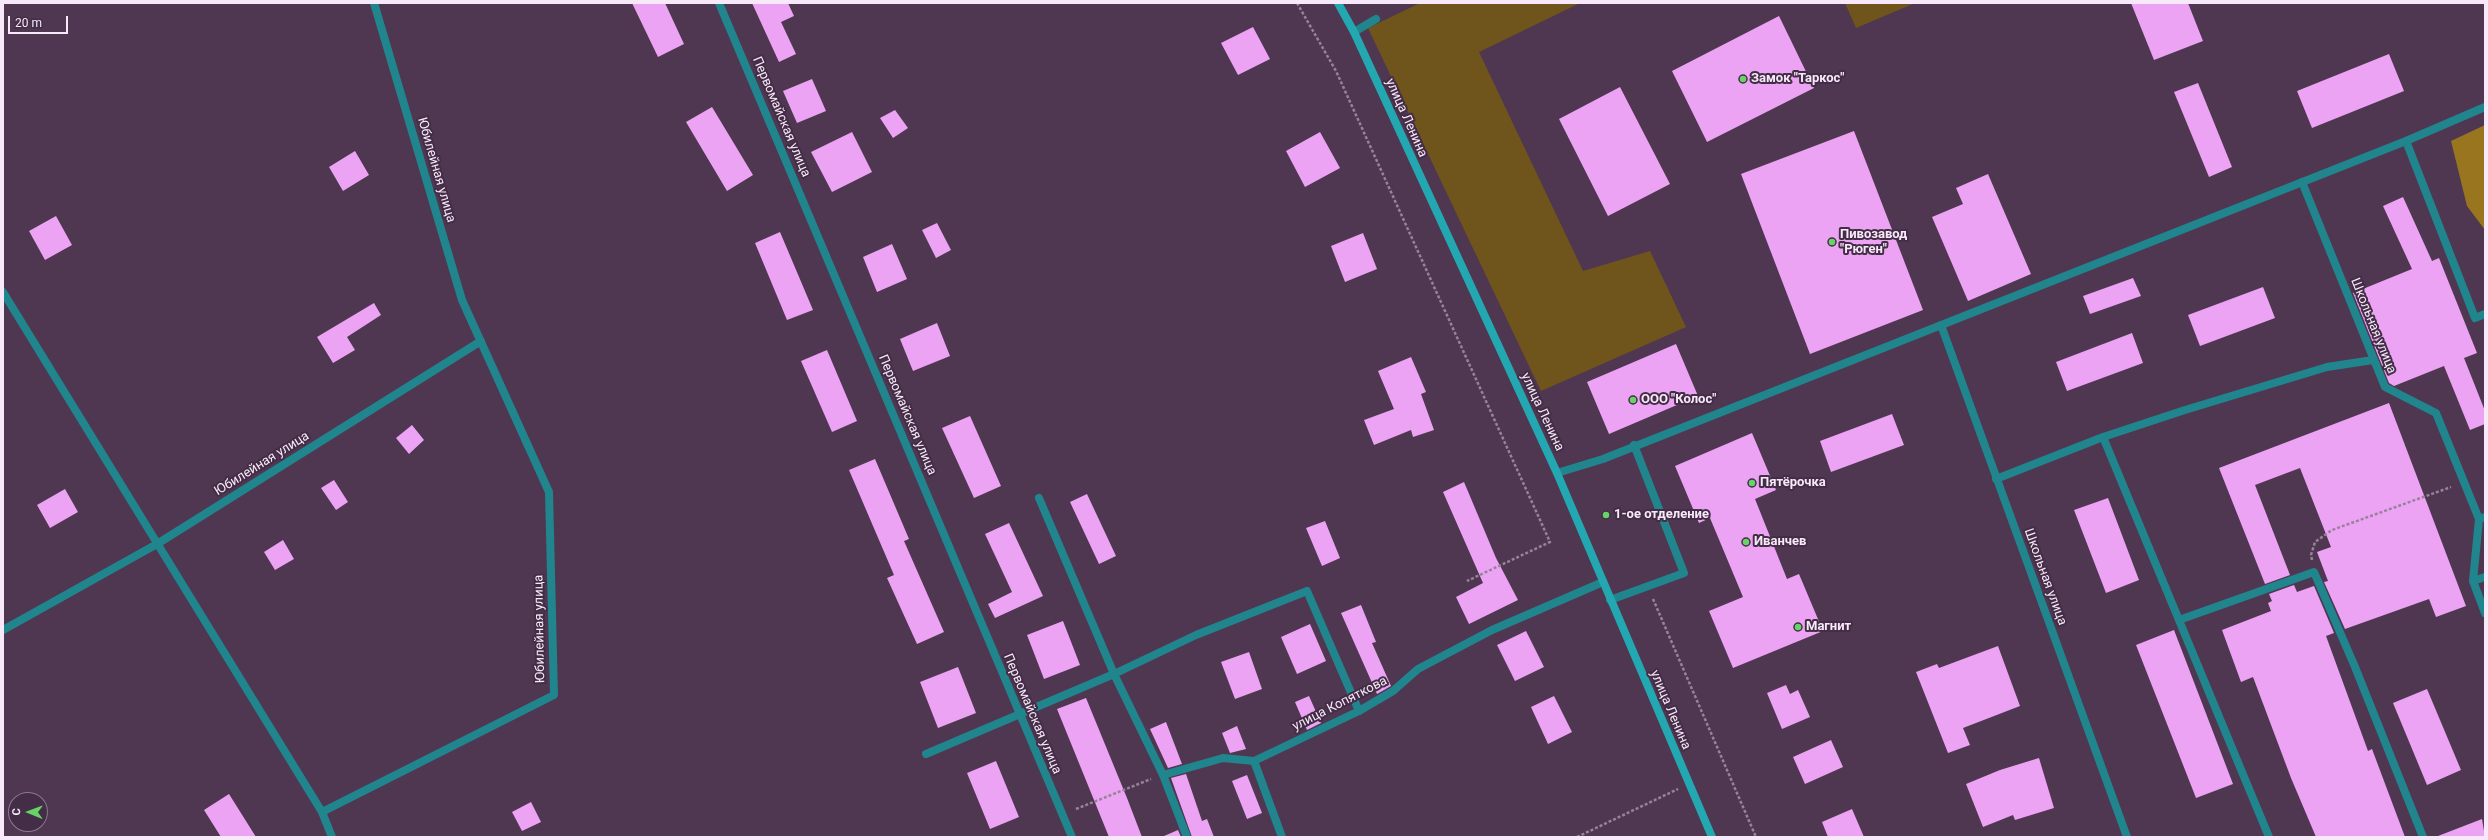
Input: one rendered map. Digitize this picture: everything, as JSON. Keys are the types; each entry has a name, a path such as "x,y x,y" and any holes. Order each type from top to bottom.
{"main road":[{"name":"улица Ленина","path":"1338,3 1354,32 1557,473 1712,837"}],"street":[{"name":"Юбилейная улица","path":"322,812 554,696 549,492 462,300 374,3"},
{"name":"Первомайская улица","path":"719,3 1072,837"},
{"path":"1354,32 1376,19"},
{"path":"1557,473 1603,459 1634,445 2406,141 2485,107"},
{"path":"2406,141 2475,318 2485,314"},
{"name":"Школьная улица","path":"2302,182 2385,387 2436,413 2464,482 2482,518 2473,581 2485,613"},
{"path":"3,292 322,812 332,837"},
{"name":"Школьная улица","path":"1940,325 2127,837"},
{"name":"Юбилейная улица","path":"3,630 157,544 481,341"},
{"path":"1996,479 2103,437 2327,367 2374,360"},
{"path":"2103,437 2269,837"},
{"path":"1610,600 1684,573 1634,445"},
{"path":"1039,498 1114,674 1163,775 1187,837"},
{"path":"2179,620 2314,572 2355,667 2423,837"},
{"path":"2473,581 2485,577"},
{"name":"улица Копяткова","path":"1254,761 1359,711 1393,691 1418,669 1492,630 1603,582"},
{"path":"926,754 1114,674 1196,635 1307,591 1359,711"},
{"path":"1163,775 1223,758 1254,761 1282,837"}],"path":[{"path":"1297,3 1336,72 1550,542 1467,581"},
{"path":"2314,572 2311,555 2315,542 2332,530 2464,482"},
{"path":"1648,587 1756,837"},
{"path":"1063,815 1163,775"},
{"path":"1577,837 1689,783"}],"shaded area":[{"path":"1420,3 1580,3 1479,52 1583,271 1650,251 1686,327 1541,391 1368,28"},
{"path":"1845,3 1915,3 1856,28"},
{"path":"2485,125 2485,230 2467,206 2451,141"}],"building":[{"path":"632,3 665,3 684,44 658,57"},
{"path":"752,3 788,3 794,16 781,22 796,54 779,62"},
{"path":"2131,3 2188,3 2203,41 2154,60"},
{"name":"Замок \"Таркос\"","path":"1779,16 1814,88 1707,142 1672,71"},
{"path":"1253,27 1270,59 1238,75 1221,43"},
{"path":"2389,54 2404,91 2312,128 2297,91"},
{"path":"812,79 826,111 797,123 783,91"},
{"path":"2198,83 2232,167 2209,177 2174,92"},
{"path":"1620,87 1670,184 1608,216 1559,119"},
{"path":"712,107 753,175 727,191 686,122"},
{"path":"895,110 908,128 893,138 880,118"},
{"name":"Пивозавод \"Рюген\"","path":"1854,131 1923,310 1810,354 1741,174"},
{"path":"852,132 872,172 832,192 811,152"},
{"path":"1320,132 1340,168 1305,187 1286,151"},
{"path":"355,151 369,175 343,191 329,167"},
{"path":"1988,174 2031,274 1968,301 1932,217 1963,204 1956,188"},
{"path":"2403,197 2432,261 2439,258 2477,353 2464,358 2485,411 2485,424 2470,430 2444,366 2394,386 2389,383 2353,293 2412,269 2383,206"},
{"path":"56,216 72,245 45,260 29,231"},
{"path":"937,223 951,250 936,258 922,230"},
{"path":"780,232 813,310 787,320 755,243"},
{"path":"1363,233 1377,269 1345,282 1331,246"},
{"path":"892,244 907,279 877,292 863,257"},
{"path":"2133,278 2141,296 2090,314 2083,296"},
{"path":"2263,287 2275,318 2200,346 2188,315"},
{"path":"374,303 381,315 347,337 355,350 333,363 317,337"},
{"path":"937,323 950,356 913,371 900,339"},
{"path":"2132,333 2143,363 2067,391 2056,362"},
{"path":"1676,344 1698,396 1609,434 1587,382"},
{"path":"827,350 857,421 832,432 801,361"},
{"path":"1411,357 1426,392 1421,394 1434,430 1413,437 1411,430 1374,445 1364,420 1394,409 1378,371"},
{"path":"2389,403 2466,606 2436,617 2429,599 2345,629 2324,582 2328,581 2317,552 2331,547 2300,468 2255,485 2290,575 2265,584 2219,468"},
{"path":"1892,414 1904,445 1831,472 1820,441"},
{"path":"970,416 1001,486 974,498 942,428"},
{"path":"412,425 424,440 409,454 396,438"},
{"path":"1752,433 1776,490 1755,499 1787,579 1799,574 1823,631 1733,668 1709,611 1743,597 1710,518 1699,523 1675,466"},
{"path":"875,459 909,539 904,541 944,632 917,644 887,578 894,575 849,470"},
{"path":"334,480 348,502 336,510 321,488"},
{"path":"1464,482 1496,558 1518,600 1469,624 1456,597 1483,583 1443,492"},
{"path":"65,489 78,512 50,528 37,505"},
{"path":"1087,494 1116,556 1099,564 1070,502"},
{"path":"2108,498 2139,580 2106,593 2074,510"},
{"path":"1325,521 1340,558 1322,566 1306,528"},
{"path":"1009,523 1043,596 995,618 988,604 1012,592 985,534"},
{"path":"283,540 294,559 275,570 264,552"},
{"path":"2294,585 2297,592 2314,586 2334,633 2326,636 2368,751 2372,749 2405,837 2316,837 2291,778 2253,677 2241,682 2222,630 2271,611 2268,603 2272,601 2269,594"},
{"path":"1361,605 1376,642 1372,643 1391,686 1377,694 1341,613"},
{"path":"1063,621 1080,665 1044,679 1027,635"},
{"path":"1310,624 1326,661 1297,674 1281,637"},
{"path":"2174,630 2233,784 2196,798 2136,645"},
{"path":"1526,631 1544,667 1515,681 1497,645"},
{"path":"1998,646 2020,706 1963,728 1970,745 1948,753 1916,672 1937,664 1939,668"},
{"path":"1249,652 1262,689 1235,699 1221,662"},
{"path":"958,667 976,713 938,728 920,682"},
{"path":"1786,685 1790,694 1798,690 1810,717 1782,729 1767,693"},
{"path":"2427,689 2461,770 2427,785 2393,703"},
{"path":"1309,696 1321,723 1307,730 1295,702"},
{"path":"1554,696 1572,732 1548,744 1531,707"},
{"path":"1086,698 1142,837 1109,837 1057,709"},
{"path":"1166,722 1182,764 1168,768 1150,729"},
{"path":"1237,726 1246,749 1230,753 1222,733"},
{"path":"1831,740 1843,767 1805,784 1793,757"},
{"path":"2039,758 2054,808 2015,820 2013,815 1983,827 1966,784 2000,770"},
{"path":"996,761 1019,817 990,829 967,773"},
{"path":"1186,774 1202,821 1207,819 1214,837 1192,837 1171,778"},
{"path":"1247,775 1262,813 1247,819 1232,781"},
{"path":"229,794 256,837 221,837 204,810"},
{"path":"531,802 541,822 522,831 512,812"},
{"path":"1852,809 1864,837 1828,837 1822,822"},
{"path":"2482,819 2485,837 2438,837 2438,836"},
{"path":"1178,830 1181,837 1164,837 1164,836"}],"place":[{"name":"Замок \"Таркос\"","path":"1743,79"},
{"name":"Пивозавод \"Рюген\"","path":"1832,242"},
{"name":"ООО \"Колос\"","path":"1633,400"},
{"name":"Пятёрочка","path":"1752,483"},
{"name":"1-ое отделение","path":"1606,515"},
{"name":"Иванчев","path":"1746,542"},
{"name":"Магнит","path":"1798,627"}]}
